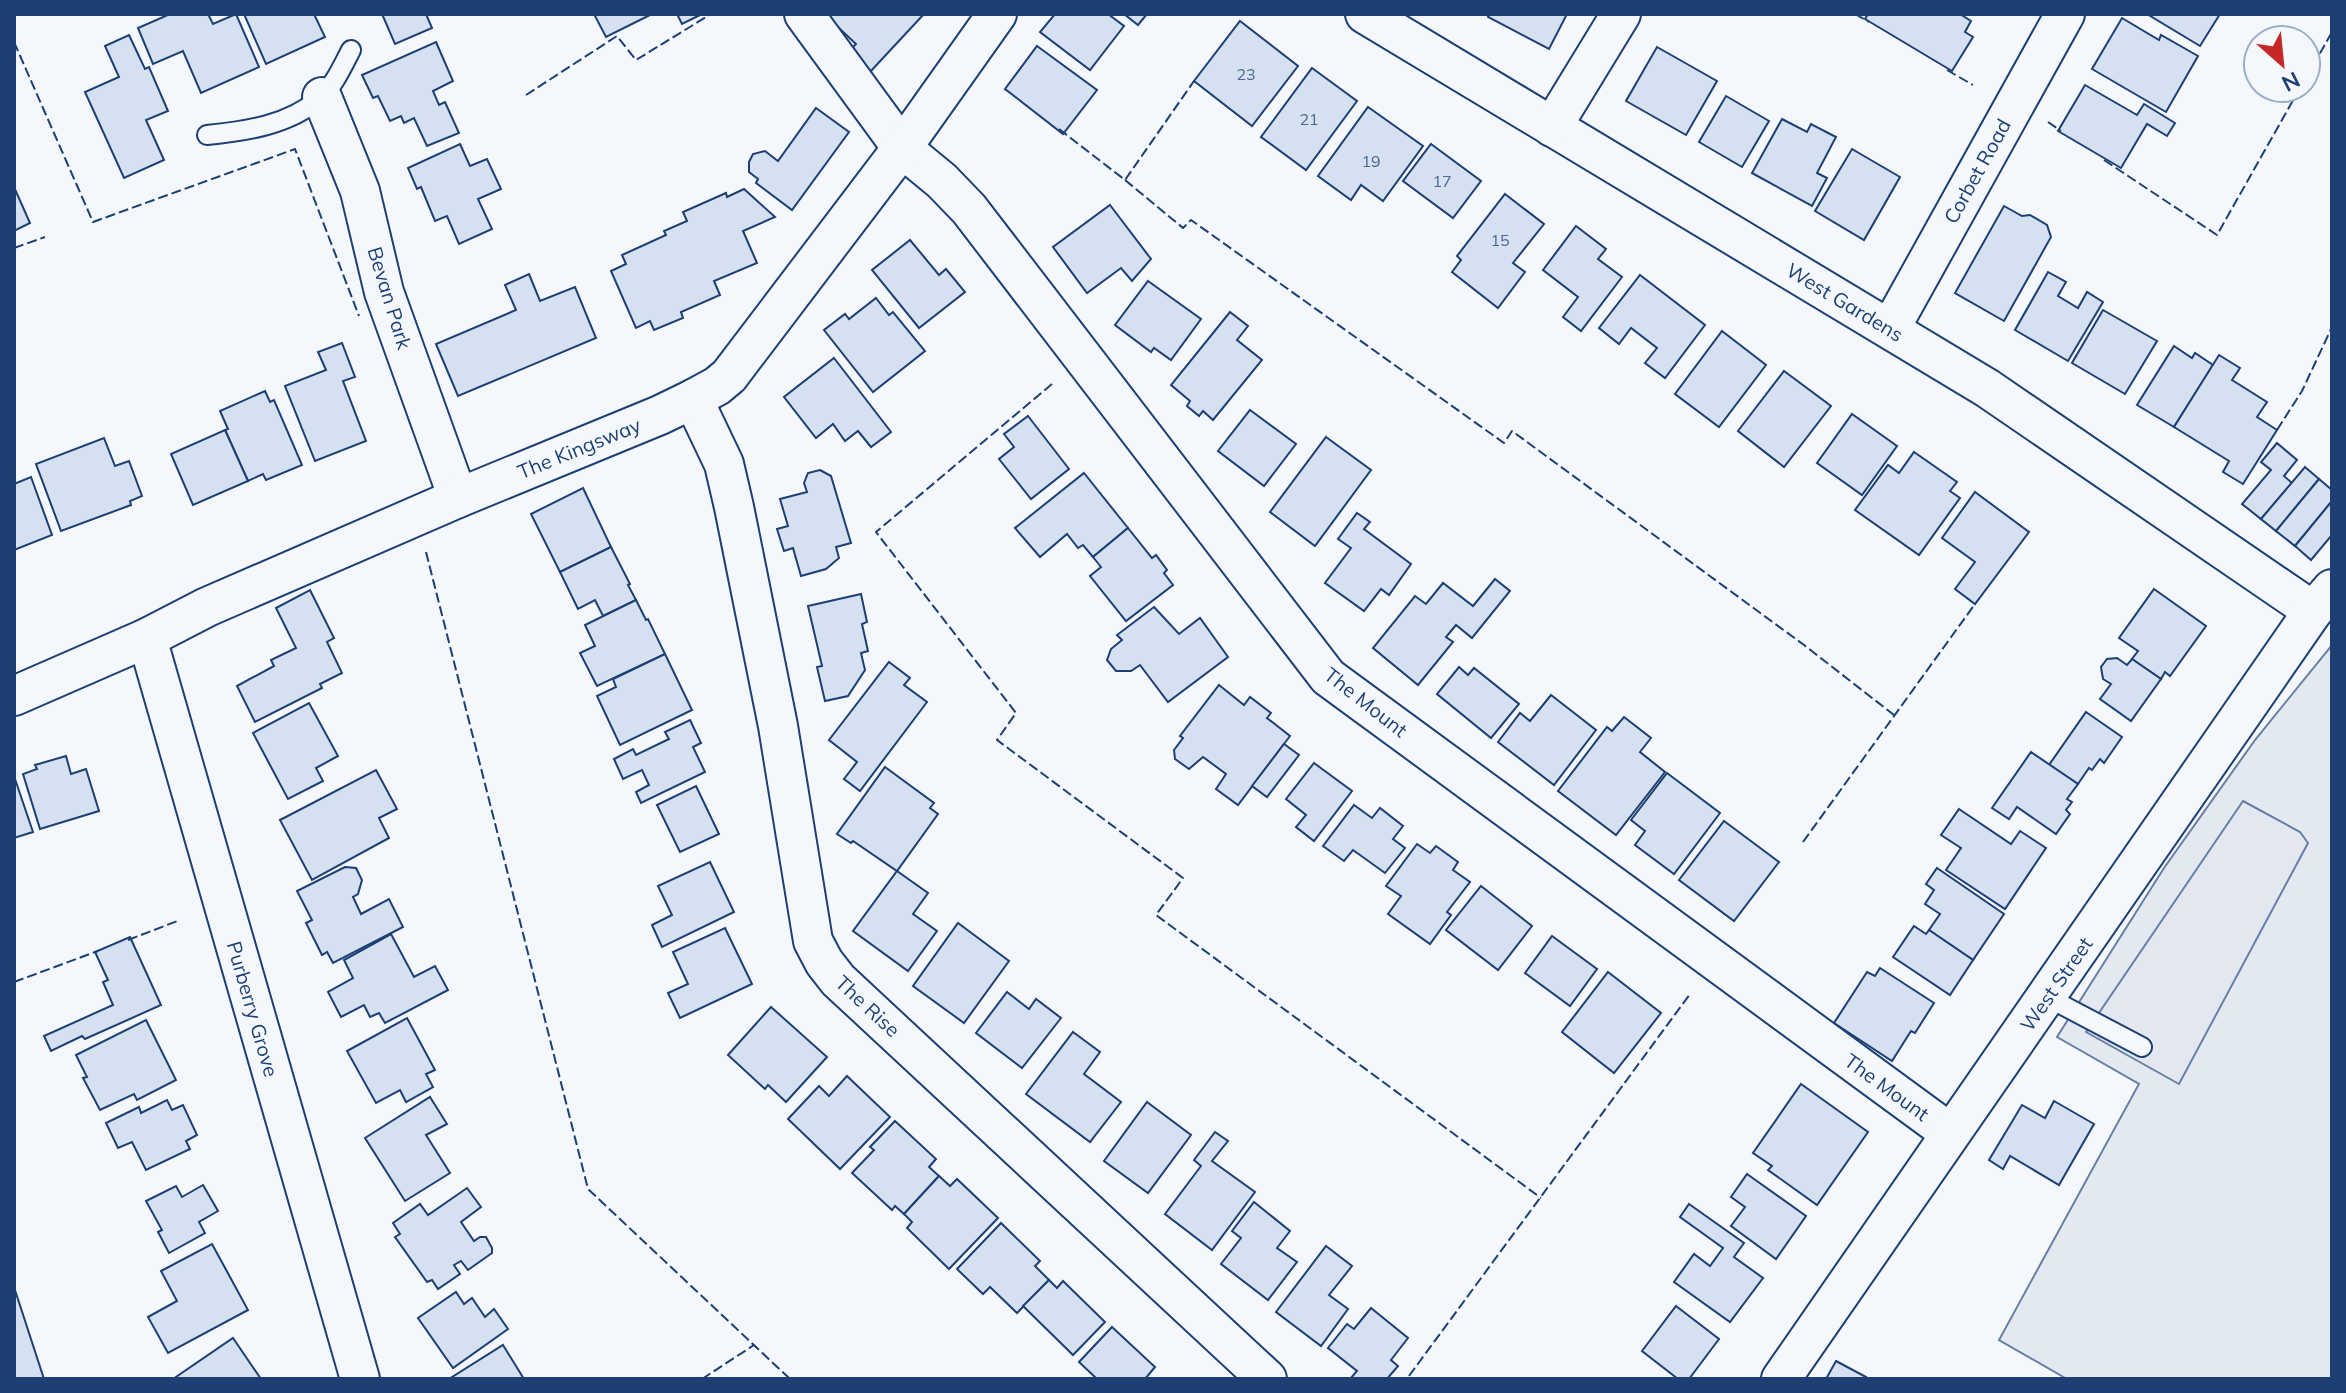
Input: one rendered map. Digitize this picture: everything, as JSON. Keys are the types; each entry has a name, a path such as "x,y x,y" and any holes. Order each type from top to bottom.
{"street":[{"name":"The Mount","path":"804,14 902,148 942,181 969,209 1328,677 1950,1133"},
{"name":"The Kingsway","path":"14,696 147,638 207,607 693,399 729,376 902,148 997,14"},
{"name":"West Gardens","path":"1365,14 1987,388 2322,600"},
{"path":"1552,127 1621,14"},
{"name":"Corbet Road","path":"1890,329 2065,14"},
{"name":"Bevan Park","path":"322,97 360,191 384,292 458,498"},
{"name":"The Rise","path":"693,399 724,464 778,726 813,941 824,962 838,980 1267,1379"},
{"name":"West Street","path":"1781,1379 2322,600"},
{"name":"Purberry Grove","path":"147,638 360,1379"}],"lane":[{"path":"207,135 267,127 294,115 322,97 351,50"},
{"path":"2047,997 2142,1047"}],"shaded area":[{"path":"2332,645 2332,1379 2067,1379 1999,1340 2139,1084 2057,1037 2164,868 2255,740"},
{"path":"2243,801 2300,832 2308,843 2179,1084 2086,1032"}],"building":[{"path":"170,14 208,14 213,24 236,14 259,67 201,93 183,51 153,64 138,28"},
{"path":"244,14 314,14 325,37 266,64"},
{"path":"382,14 426,14 432,28 395,44"},
{"path":"594,14 652,14 606,37"},
{"path":"677,14 702,14 682,24"},
{"path":"824,14 924,14 870,72 848,52 856,44"},
{"path":"1055,14 1108,14 1124,26 1090,70 1040,32"},
{"path":"1124,14 1147,14 1138,25"},
{"path":"1490,14 1567,14 1549,49 1488,17"},
{"path":"1868,14 1960,14 1971,21 1965,32 1973,37 1952,71 1865,19"},
{"path":"2147,14 2220,14 2200,46"},
{"path":"2122,18 2159,40 2161,35 2198,56 2166,112 2092,69"},
{"path":"1240,21 1298,66 1252,126 1194,81"},
{"path":"129,35 145,69 149,67 168,111 146,120 164,160 124,178 85,92 119,77 105,46"},
{"path":"436,42 453,81 433,91 439,105 445,102 459,133 427,146 414,118 404,123 401,116 390,121 378,96 373,98 362,75"},
{"path":"1037,46 1097,90 1063,134 1005,89"},
{"path":"1657,47 1717,81 1686,135 1626,101"},
{"path":"1312,68 1357,101 1306,170 1261,137"},
{"path":"2085,85 2137,115 2144,104 2175,123 2167,136 2147,124 2121,168 2058,131"},
{"path":"1726,96 1769,121 1742,167 1699,142"},
{"path":"1368,107 1423,146 1383,201 1361,185 1351,200 1318,176"},
{"path":"816,108 849,132 792,210 756,183 758,179 749,172 749,162 753,154 765,151 778,161"},
{"path":"1782,119 1807,132 1811,124 1836,137 1817,173 1827,178 1812,206 1752,173"},
{"path":"460,144 470,166 487,159 501,189 478,199 492,229 459,244 447,216 435,221 421,187 417,189 408,168"},
{"path":"1431,144 1481,181 1453,218 1403,181"},
{"path":"1852,149 1900,177 1864,240 1815,211"},
{"path":"14,187 30,223 14,231"},
{"path":"744,189 775,217 743,231 757,263 714,281 720,295 681,312 683,318 654,330 650,321 636,328 611,271 626,264 622,255 666,235 664,231 687,221 683,212 726,193 727,197"},
{"path":"1505,194 1544,224 1513,263 1525,272 1498,308 1452,272 1461,260 1457,256"},
{"path":"1110,205 1151,259 1132,281 1121,268 1087,293 1053,247"},
{"path":"2004,206 2047,225 2051,237 2004,321 1955,293"},
{"path":"1576,226 1606,249 1598,259 1622,277 1581,331 1563,317 1578,297 1543,270"},
{"path":"910,240 939,275 946,269 965,292 919,328 872,270"},
{"path":"2048,272 2066,282 2058,296 2078,308 2087,292 2103,302 2068,361 2015,330"},
{"path":"529,274 540,301 575,287 596,338 458,396 436,344 516,310 505,285"},
{"path":"1640,275 1705,325 1665,378 1645,363 1657,348 1631,328 1619,344 1599,328"},
{"path":"1148,281 1201,319 1171,360 1154,348 1151,352 1115,325"},
{"path":"876,298 889,315 893,312 925,351 873,392 824,330 845,314 849,319"},
{"path":"2103,310 2157,341 2125,394 2072,363"},
{"path":"1230,312 1248,326 1237,340 1262,360 1213,420 1203,411 1199,416 1187,406 1190,401 1171,385"},
{"path":"1722,331 1766,365 1719,427 1675,394"},
{"path":"342,343 355,377 343,381 366,441 315,461 285,386 326,370 318,352"},
{"path":"2174,346 2192,358 2195,353 2213,365 2174,427 2137,405"},
{"path":"2219,355 2240,368 2232,380 2267,402 2257,417 2277,430 2243,484 2223,472 2229,461 2174,427"},
{"path":"834,358 891,432 871,447 858,431 845,441 833,424 816,438 784,397"},
{"path":"1784,371 1831,406 1784,467 1738,431"},
{"path":"265,391 270,402 274,400 302,465 266,480 263,474 248,481 225,430 228,429 220,411"},
{"path":"1250,410 1296,444 1264,486 1218,451"},
{"path":"1852,414 1897,446 1862,495 1817,463"},
{"path":"1028,416 1069,469 1031,499 999,459 1014,447 1004,434"},
{"path":"225,430 248,481 193,505 171,454"},
{"path":"1326,437 1371,470 1315,546 1270,512"},
{"path":"104,438 115,466 129,461 142,496 130,501 131,505 61,531 36,464"},
{"path":"2277,443 2297,460 2284,476 2292,483 2261,519 2242,504 2271,470 2261,462"},
{"path":"1914,452 1957,482 1950,491 1960,498 1919,555 1855,510 1888,465 1899,473"},
{"path":"2305,467 2319,479 2276,531 2261,519"},
{"path":"820,470 831,476 851,543 836,547 839,558 826,569 801,576 793,548 784,551 777,529 788,526 780,499 807,492 804,483 808,473"},
{"path":"1084,473 1128,528 1093,557 1083,545 1078,548 1067,534 1040,557 1015,528"},
{"path":"31,477 52,535 14,550 14,484"},
{"path":"2319,479 2332,490 2332,501 2295,546 2276,531"},
{"path":"583,488 611,547 560,572 531,514"},
{"path":"1975,492 2029,532 1975,604 1955,589 1975,562 1942,538"},
{"path":"2332,501 2332,535 2311,560 2295,546"},
{"path":"1357,513 1370,522 1364,529 1411,564 1389,595 1381,589 1364,611 1325,583 1351,548 1338,539"},
{"path":"1128,528 1152,558 1156,555 1173,585 1126,621 1090,576 1101,567 1093,557"},
{"path":"611,547 636,600 603,616 595,600 578,609 560,572"},
{"path":"1495,579 1510,591 1472,638 1456,625 1446,637 1453,642 1418,685 1373,648 1415,596 1426,604 1443,583 1473,606"},
{"path":"2154,589 2206,626 2170,676 2165,672 2161,679 2132,659 2138,651 2119,638"},
{"path":"310,590 334,638 327,642 342,673 320,684 322,688 255,722 237,686 274,666 271,660 296,648 276,608"},
{"path":"861,594 867,622 862,624 868,651 861,653 865,670 848,696 825,701 817,667 822,666 808,606"},
{"path":"636,600 665,654 597,686 580,653 595,646 585,625"},
{"path":"1154,607 1179,634 1200,618 1228,657 1168,702 1140,665 1131,671 1116,671 1107,660 1111,649 1122,640 1117,635"},
{"path":"665,654 692,710 620,745 597,696 616,687 613,679"},
{"path":"2117,658 2127,665 2132,659 2161,679 2131,721 2100,699 2111,684 2103,679 2101,667 2107,659"},
{"path":"889,662 910,678 904,685 927,702 860,791 844,779 857,762 829,740"},
{"path":"1459,667 1468,675 1474,668 1519,704 1491,738 1437,694"},
{"path":"1219,685 1244,705 1250,697 1271,713 1267,718 1290,736 1238,805 1216,789 1226,774 1203,757 1189,769 1175,759 1174,750 1183,738 1180,736"},
{"path":"1551,695 1596,730 1554,785 1498,742 1520,713 1530,721"},
{"path":"309,703 338,756 316,768 323,781 288,799 253,733"},
{"path":"2086,712 2122,737 2104,763 2100,759 2078,784 2049,765"},
{"path":"1624,717 1651,738 1640,752 1665,772 1616,835 1558,791 1607,727 1612,731"},
{"path":"690,720 701,743 693,747 705,772 641,803 636,792 649,785 642,770 623,779 614,759 633,749 636,755 669,739 665,732"},
{"path":"1284,744 1299,755 1267,797 1252,786"},
{"path":"2031,752 2078,784 2067,799 2072,802 2066,810 2070,814 2056,834 2017,807 2009,819 1992,808"},
{"path":"66,756 71,774 86,769 99,811 40,829 23,774 37,769 35,765"},
{"path":"1314,763 1352,791 1314,841 1296,827 1306,815 1286,799"},
{"path":"885,767 934,803 930,808 938,814 897,871 853,841 851,843 837,834"},
{"path":"376,770 397,809 379,818 389,838 312,880 280,820"},
{"path":"1667,773 1720,813 1674,874 1635,845 1645,831 1631,820"},
{"path":"14,776 33,832 14,838"},
{"path":"696,786 719,834 680,852 657,805"},
{"path":"1354,805 1372,818 1380,808 1403,826 1393,839 1405,848 1385,873 1353,850 1344,861 1323,846"},
{"path":"1959,809 2011,844 2020,831 2046,848 2005,909 1946,870 1961,848 1941,835"},
{"path":"1724,821 1779,862 1734,921 1679,880"},
{"path":"1417,844 1430,853 1436,846 1458,862 1453,870 1470,882 1447,912 1451,915 1430,944 1388,914 1401,896 1386,886"},
{"path":"710,862 734,912 662,947 652,925 672,915 658,886"},
{"path":"345,867 356,868 362,880 358,894 353,897 361,914 389,899 403,927 333,963 327,952 322,955 306,923 312,920 297,891"},
{"path":"1937,868 2004,914 1973,960 1929,930 1940,914 1925,904 1934,890 1926,884"},
{"path":"897,871 928,893 913,914 937,931 908,971 853,931"},
{"path":"1481,886 1532,926 1498,970 1446,930"},
{"path":"958,923 1009,961 964,1023 913,986"},
{"path":"1914,926 1926,934 1929,930 1973,960 1950,995 1893,957"},
{"path":"725,928 752,984 680,1018 668,993 688,984 673,952"},
{"path":"391,934 414,977 435,966 448,990 385,1023 379,1013 370,1017 364,1005 341,1017 328,992 353,978 344,960"},
{"path":"1552,936 1597,969 1570,1006 1525,973"},
{"path":"130,937 161,1005 51,1051 44,1036 113,1005 103,982 108,980 95,952"},
{"path":"1880,968 1934,1003 1892,1061 1834,1023 1867,972 1875,976"},
{"path":"1608,972 1661,1013 1614,1073 1562,1032"},
{"path":"1007,992 1029,1009 1036,999 1061,1018 1022,1068 976,1033"},
{"path":"771,1007 827,1057 786,1102 768,1085 765,1089 728,1055"},
{"path":"407,1018 435,1070 426,1074 433,1087 406,1102 400,1090 376,1103 347,1051"},
{"path":"146,1020 176,1080 137,1100 134,1094 100,1110 83,1078 87,1077 76,1055"},
{"path":"1073,1032 1100,1052 1084,1074 1121,1102 1090,1142 1026,1094"},
{"path":"847,1076 890,1117 840,1169 788,1119 819,1086 829,1096"},
{"path":"1801,1084 1868,1132 1817,1205 1768,1170 1772,1166 1753,1153"},
{"path":"430,1097 447,1124 426,1135 450,1173 405,1201 365,1138"},
{"path":"167,1100 172,1110 183,1105 197,1135 186,1141 190,1149 146,1170 132,1142 118,1148 106,1123 139,1107 141,1113"},
{"path":"2054,1101 2094,1124 2059,1185 2010,1156 2003,1169 1989,1160 2022,1105 2045,1118"},
{"path":"1147,1102 1191,1135 1148,1193 1104,1161"},
{"path":"895,1121 936,1159 929,1167 939,1176 904,1214 895,1206 892,1210 852,1173 874,1150 870,1147"},
{"path":"1215,1132 1228,1141 1212,1161 1255,1192 1212,1250 1165,1214 1201,1166 1194,1160"},
{"path":"1747,1174 1806,1216 1776,1259 1731,1226 1745,1207 1731,1197"},
{"path":"939,1176 950,1186 957,1179 998,1218 949,1269 907,1228 912,1222 904,1214"},
{"path":"203,1185 218,1211 199,1222 205,1233 169,1253 158,1232 162,1230 146,1201 176,1186 182,1197"},
{"path":"467,1188 481,1207 461,1222 474,1241 486,1237 492,1253 468,1270 461,1261 454,1265 460,1274 438,1289 432,1280 427,1282 395,1237 400,1234 393,1223 420,1204 428,1215"},
{"path":"1254,1202 1290,1231 1277,1248 1297,1262 1268,1300 1221,1264 1241,1238 1232,1231"},
{"path":"1689,1204 1744,1243 1734,1257 1763,1278 1730,1322 1674,1282 1694,1254 1710,1266 1723,1248 1680,1217"},
{"path":"1001,1223 1040,1261 1035,1266 1049,1280 1017,1313 990,1287 983,1294 957,1269"},
{"path":"212,1244 248,1310 168,1353 148,1317 177,1301 161,1271"},
{"path":"1326,1246 1352,1266 1329,1295 1348,1309 1321,1346 1276,1312"},
{"path":"1049,1280 1057,1288 1063,1281 1105,1322 1073,1355 1023,1306"},
{"path":"14,1287 44,1379 14,1379"},
{"path":"456,1292 464,1304 472,1298 485,1317 494,1309 508,1329 453,1368 418,1318"},
{"path":"1676,1306 1719,1339 1689,1379 1678,1379 1642,1351"},
{"path":"1371,1308 1408,1338 1391,1360 1398,1366 1387,1379 1350,1379 1357,1371 1328,1348 1347,1324 1354,1329"},
{"path":"1112,1327 1155,1367 1145,1379 1097,1379 1079,1362"},
{"path":"233,1338 261,1379 173,1379"},
{"path":"503,1345 524,1379 449,1379"},
{"path":"1836,1361 1866,1377 1865,1379 1826,1379"}],"fence":[{"path":"526,95 617,36 636,60 711,14"},
{"path":"1855,14 1869,22"},
{"path":"2322,50 2332,32"},
{"path":"14,42 93,222 295,149 359,316"},
{"path":"1947,70 1973,85"},
{"path":"1059,129 1125,180 1194,81"},
{"path":"2104,160 2217,235 2291,104"},
{"path":"2048,122 2061,131"},
{"path":"1125,180 1183,228 1191,220 1504,443 1512,431 1804,645 1894,715"},
{"path":"14,248 45,237"},
{"path":"2277,430 2302,391 2332,327"},
{"path":"1052,384 876,532 1016,713 997,740 1183,878 1156,915 1541,1198"},
{"path":"426,552 588,1189 790,1379"},
{"path":"1803,842 1975,604"},
{"path":"128,940 180,920"},
{"path":"14,982 98,951"},
{"path":"1409,1376 1690,994"},
{"path":"702,1379 754,1345"}]}
